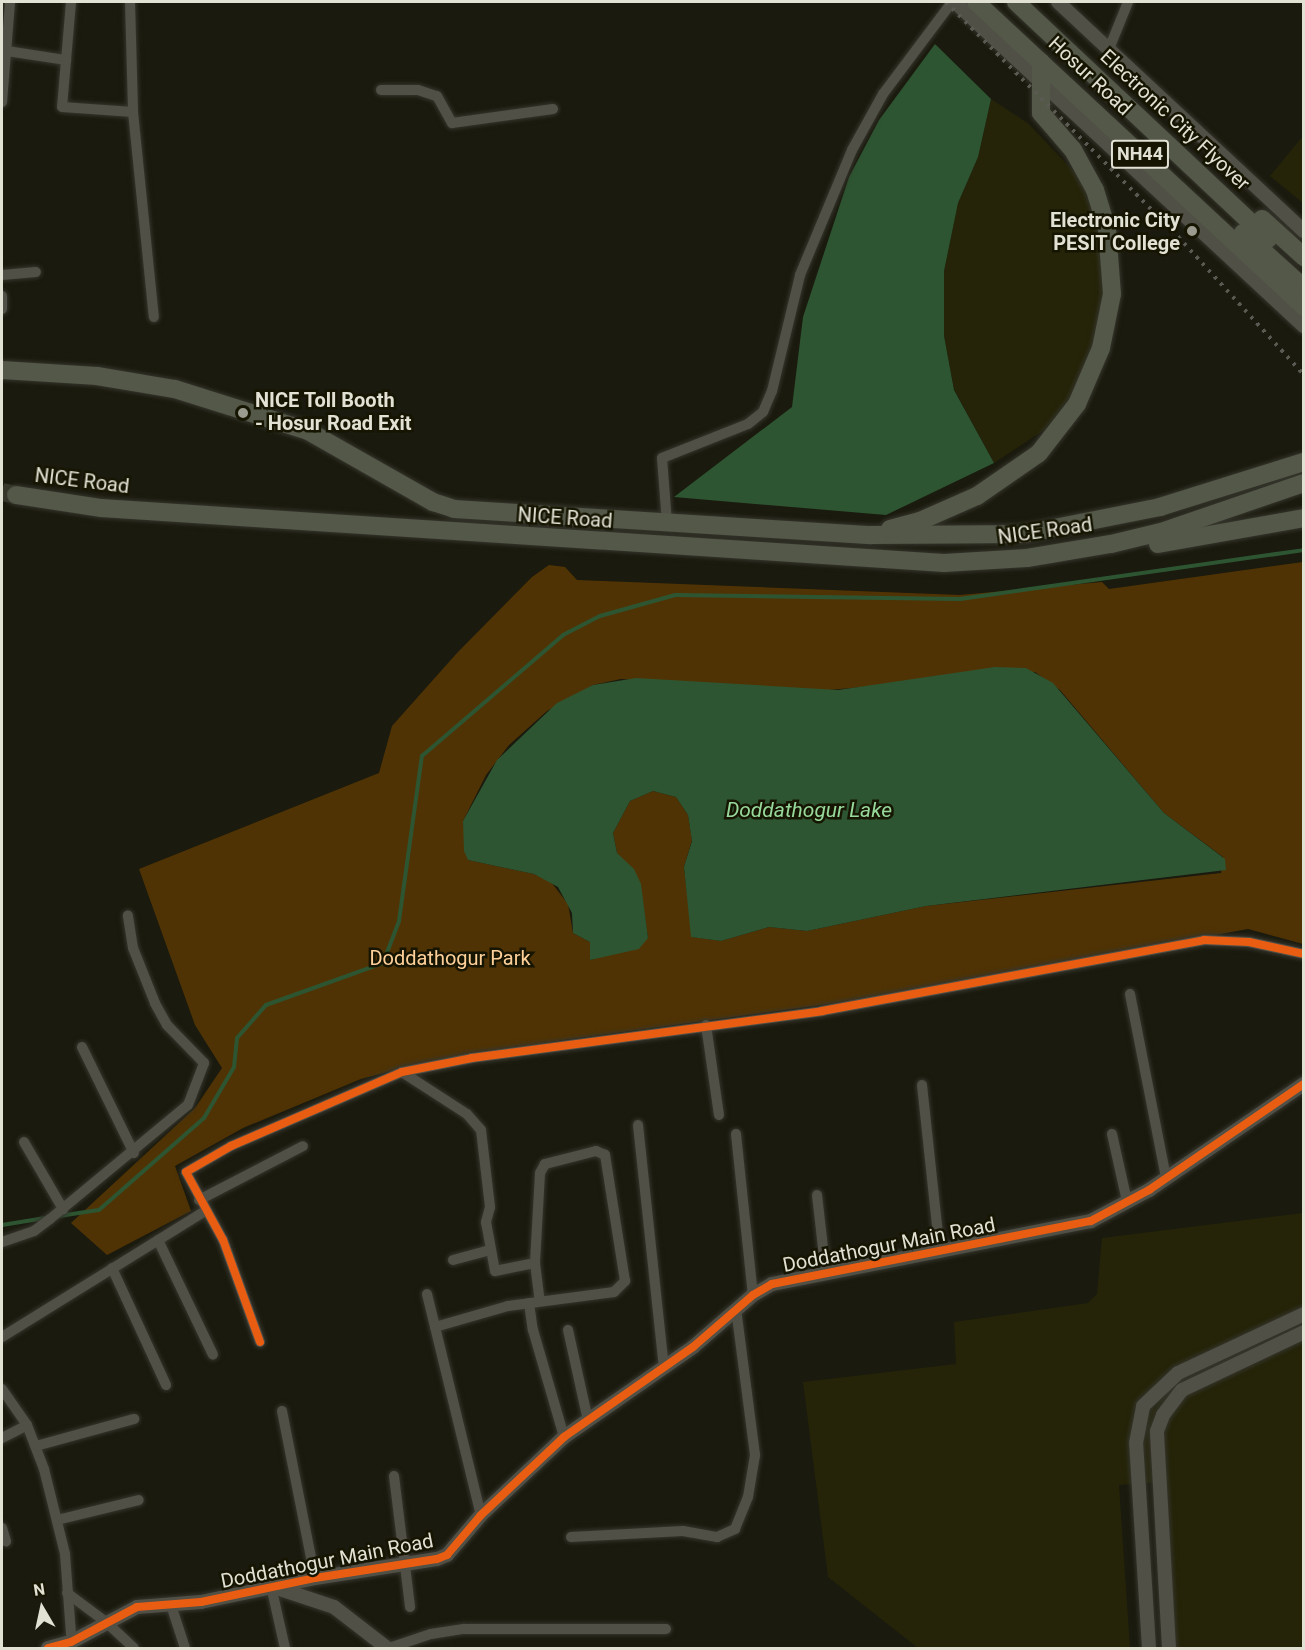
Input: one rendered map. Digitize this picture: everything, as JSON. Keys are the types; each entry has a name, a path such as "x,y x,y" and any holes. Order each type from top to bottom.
{"highway":[{"name":"Hosur Road","path":"976,2 1304,308"},
{"name":"Electronic City Flyover","path":"992,2 1304,288"},
{"name":"Electronic City Flyover","path":"1016,2 1304,272"},
{"name":"Hosur Road","path":"1028,2 1304,257"},
{"path":"871,535 952,508 1018,470 1060,429 1093,374 1112,294 1107,229 1095,189 1073,150 1041,113 1041,62"},
{"name":"NICE Road","path":"2,370 97,376 181,391 308,431 443,506 667,523 871,535 1024,534 1070,527 1171,504 1304,462"},
{"path":"1111,544 1161,532 1304,483"},
{"name":"NICE Road","path":"16,495 102,508 857,560 987,561 1111,544"},
{"path":"1111,544 1147,546 1304,518"}],"street":[{"path":"2,102 10,2"},
{"path":"71,2 62,107 133,112"},
{"path":"130,2 133,112 154,317"},
{"path":"667,523 662,458 748,424 763,412 772,391 800,275 852,150 883,94 954,2"},
{"name":"Hosur Road","path":"954,2 1304,326"},
{"name":"Hosur Road","path":"1058,2 1304,231"},
{"path":"1109,49 1128,2"},
{"path":"6,51 66,60"},
{"path":"381,90 418,90 437,96 452,123 553,109"},
{"path":"2,275 36,272"},
{"path":"2,296 2,309"},
{"path":"2,1242 34,1231 134,1153 188,1105 204,1063 167,1025 155,1004 133,948 128,915"},
{"path":"260,1342 223,1240 199,1200 186,1172 231,1146 402,1072 472,1058 943,991 1204,940 1256,943 1304,954"},
{"path":"1131,994 1166,1178"},
{"path":"706,1025 719,1115"},
{"path":"82,1047 134,1153"},
{"path":"402,1072 467,1114 481,1130 490,1208 486,1222 495,1271 535,1263"},
{"name":"Doddathogur Main Road","path":"48,1648 71,1645 106,1622 137,1607 171,1605 315,1578 405,1566 447,1555 481,1515 564,1437 664,1367 753,1295 772,1284 940,1253 1091,1221 1166,1178 1304,1084"},
{"path":"922,1085 940,1253"},
{"path":"638,1125 664,1367"},
{"path":"736,1134 753,1295"},
{"path":"1112,1134 1127,1202"},
{"path":"24,1143 63,1209"},
{"path":"199,1200 303,1146"},
{"path":"435,1327 534,1302 614,1292 625,1281 605,1155 596,1151 545,1164 540,1173 535,1263 534,1302 533,1330 564,1437"},
{"path":"817,1195 826,1274"},
{"path":"2,1336 205,1211"},
{"path":"158,1240 213,1355"},
{"path":"453,1260 490,1250"},
{"path":"112,1268 166,1385"},
{"path":"427,1294 481,1515"},
{"path":"571,1537 682,1531 717,1538 735,1529 748,1497 754,1455 736,1309"},
{"path":"1149,1648 1137,1425 1153,1393 1178,1373 1304,1314"},
{"path":"568,1330 588,1420"},
{"path":"1169,1648 1157,1431 1163,1415 1182,1390 1304,1332"},
{"path":"2,1389 27,1425 36,1446 57,1520 65,1554 71,1645"},
{"path":"282,1411 315,1578"},
{"path":"36,1446 134,1419"},
{"path":"2,1438 27,1425"},
{"path":"1137,1425 1157,1431"},
{"path":"394,1476 410,1607"},
{"path":"57,1520 140,1500"},
{"path":"2,1528 6,1541"},
{"path":"285,1648 272,1587 334,1607 388,1648 431,1634 464,1629 666,1629"},
{"path":"67,1593 106,1622 134,1648"},
{"path":"171,1605 185,1648"}],"shaded area":[{"path":"991,99 1029,124 1078,176 1097,215 1106,264 1099,334 1072,395 1044,430 994,463 954,389 944,337 944,271 958,203 978,157"},
{"path":"1303,136 1303,203 1270,176"},
{"path":"1303,1213 1303,1648 1176,1648 1164,1482 1119,1485 1130,1648 918,1648 828,1577 803,1382 956,1364 954,1322 1088,1303 1097,1294 1102,1238"}],"green space":[{"name":"Doddathogur Park","path":"1303,562 1303,944 1248,929 880,997 564,1040 414,1065 361,1079 243,1128 175,1166 191,1211 107,1255 71,1223 195,1108 222,1068 195,1025 139,869 379,773 392,726 457,653 532,577 549,565 565,567 577,580 960,595 1102,582 1109,589","holes":["1035,672 1060,690 1164,813 1223,857 1221,873 926,906 807,931 769,927 721,941 692,937 684,867 692,840 688,815 676,797 653,791 630,801 613,833 617,853 640,884 648,938 591,960 590,942 573,933 568,904 551,882 534,874 468,860 463,821 486,775 509,745 547,711 593,685 621,679 817,691"]}],"water":[{"path":"935,44 991,99 978,157 958,203 944,271 944,336 954,390 994,463 886,515 674,497 792,407 803,317 849,177 879,120"},
{"name":"Doddathogur Lake","path":"995,667 1026,668 1053,683 1164,813 1225,859 1226,870 926,906 807,931 769,927 721,941 691,937 684,867 692,841 688,815 676,797 653,791 630,801 613,833 617,853 634,869 641,884 648,938 639,949 590,960 590,942 573,933 572,913 558,887 534,874 468,860 464,851 463,821 497,760 557,703 593,685 636,678 838,690"}],"waterway":[{"path":"59,1216 99,1210 204,1118 234,1067 237,1038 266,1005 383,963 399,921 422,756 563,635 600,616 675,595 960,599 1304,550"},
{"path":"2,1225 45,1218"}],"tunnel":[{"path":"2,492 16,495"}],"railway":[{"path":"946,2 1172,230 1304,375"}],"cycle path":[{"path":"260,1342 223,1240 186,1172 231,1146 402,1072 472,1058 822,1011 1204,940 1249,942 1304,954"},
{"path":"48,1648 71,1642 137,1607 201,1602 315,1578 437,1559 447,1555 481,1515 564,1437 693,1347 753,1295 772,1284 1091,1221 1149,1190 1304,1084"}],"place":[{"name":"Electronic City PESIT College","path":"1192,231"},
{"name":"NICE Toll Booth - Hosur Road Exit","path":"243,413"}]}
